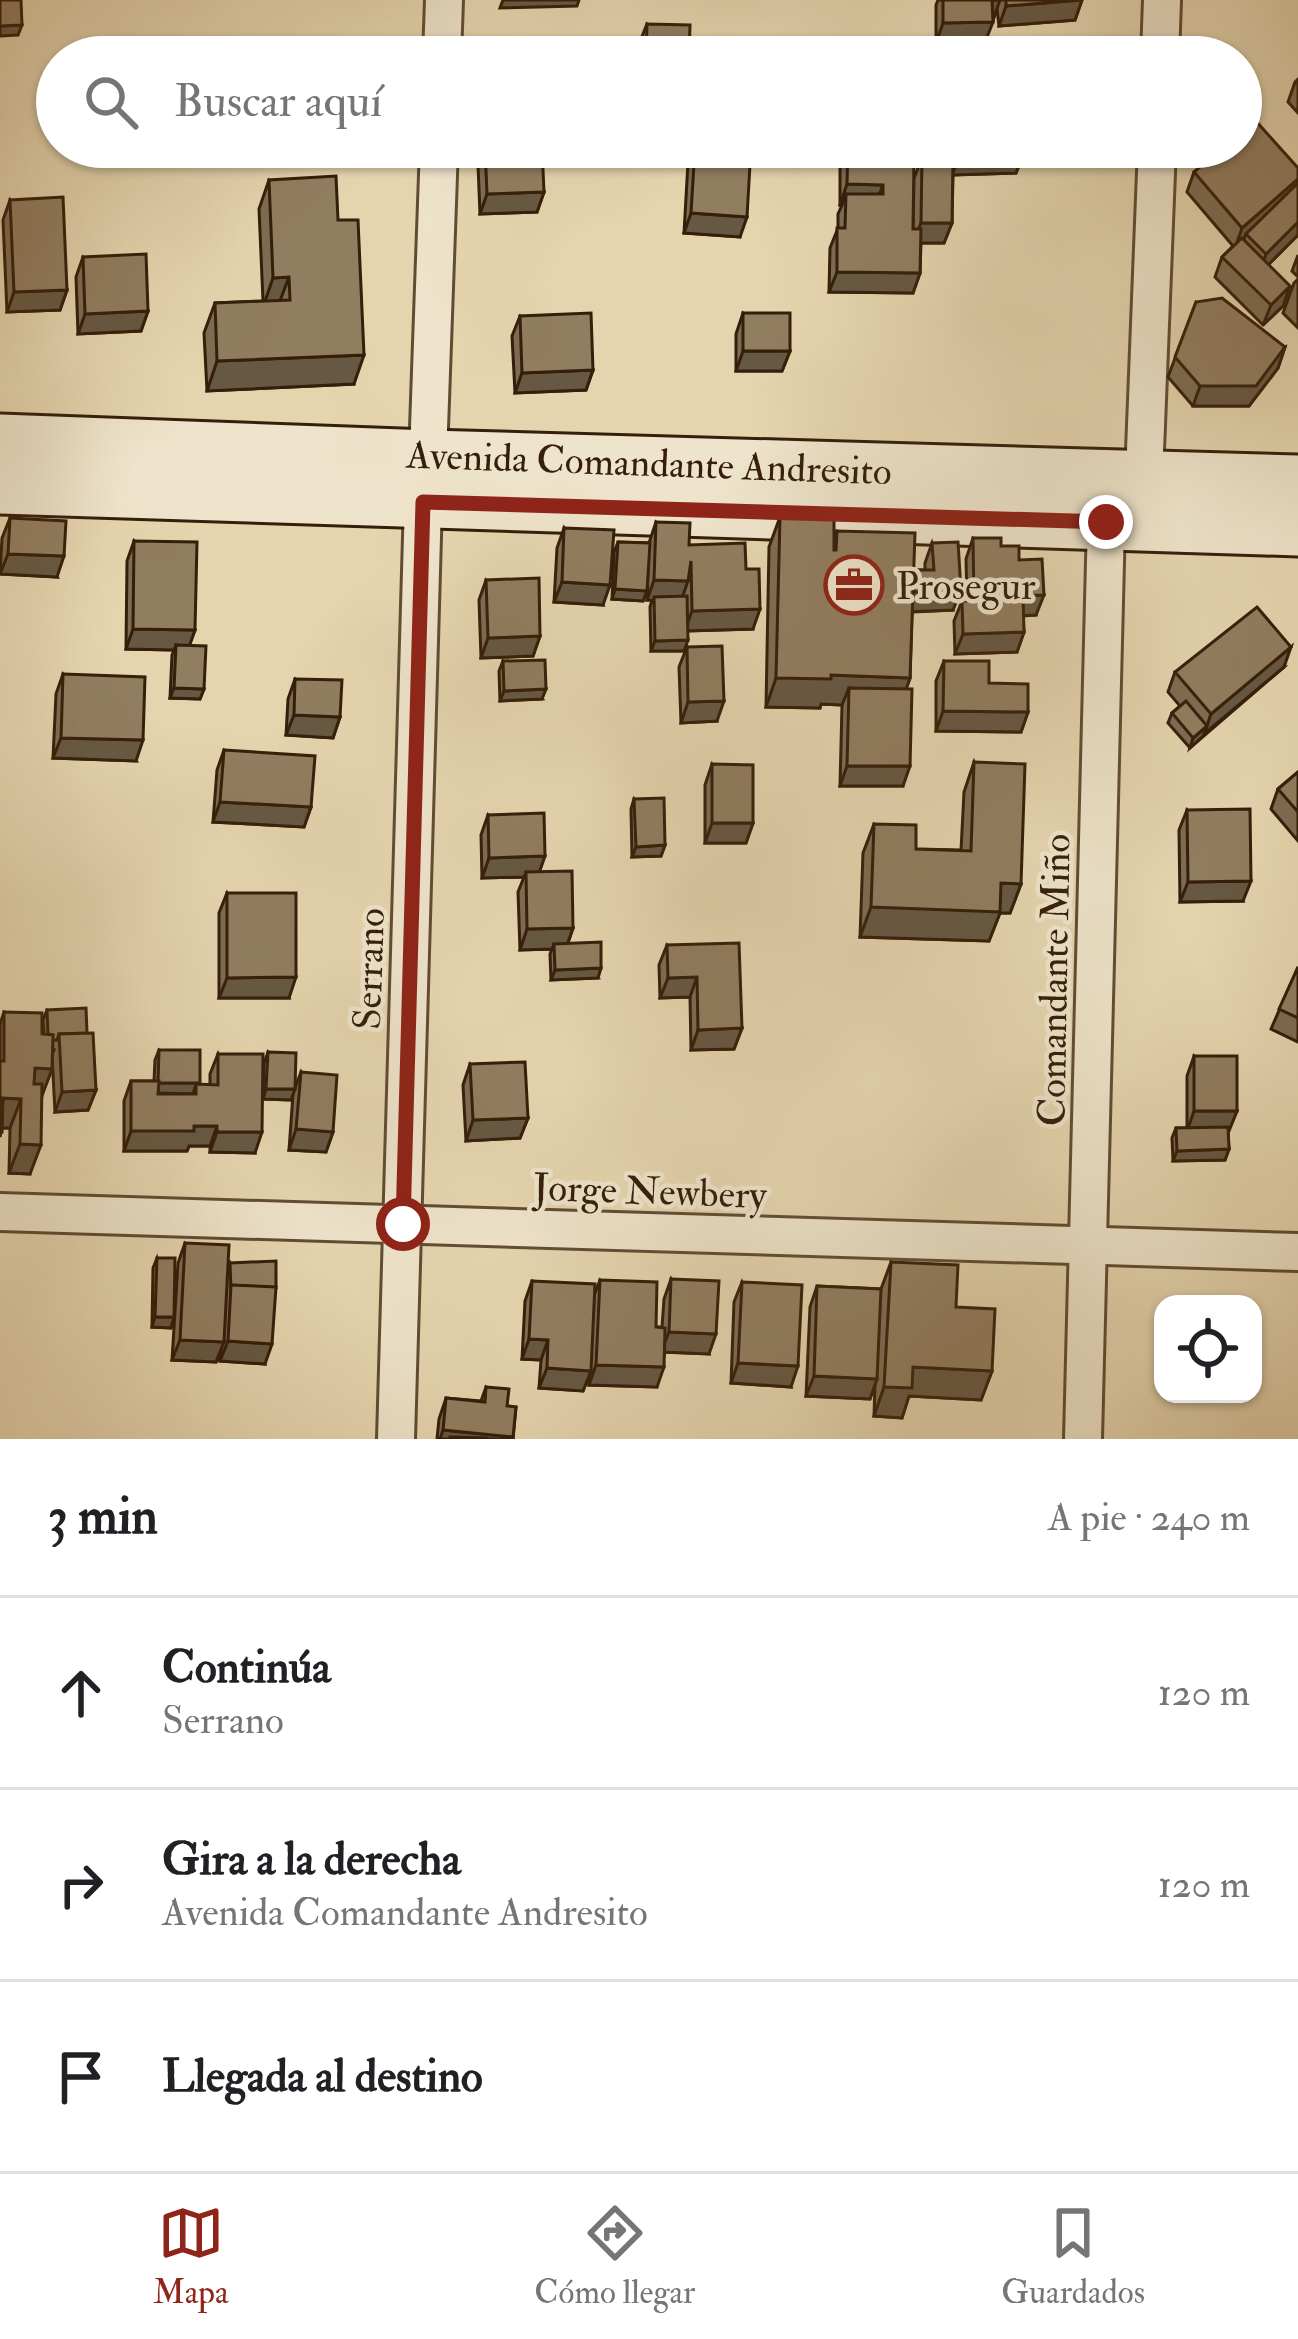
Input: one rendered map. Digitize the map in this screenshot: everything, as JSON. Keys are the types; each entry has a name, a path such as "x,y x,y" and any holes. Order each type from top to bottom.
{"main road":[{"name":"Avenida Comandante Andresito","path":"0,440 426,479 1298,530"},
{"name":"Avenida Comandante Andresito","path":"0,488 426,479 1144,476 1298,481"}],"street":[{"path":"443,36 444,0"},
{"path":"1161,36 1162,0"},
{"name":"Serrano","path":"397,1439 438,168"},
{"path":"1144,476 1155,168"},
{"name":"Comandante Miño","path":"1083,1439 1106,522"},
{"name":"Jorge Newbery","path":"0,1212 1298,1252"}],"building":[{"path":"0,0 21,0 22,25 0,26"},
{"path":"943,0 992,0 993,22 943,23"},
{"path":"1006,0 1082,0 1006,6"},
{"path":"647,24 690,25 690,36 647,36"},
{"path":"1262,128 1298,168 1298,179 1242,228 1194,172 1199,168 1262,168"},
{"path":"486,168 543,168 544,192 487,194"},
{"path":"694,168 750,168 747,217 691,213"},
{"path":"847,168 914,168 913,229 921,229 920,273 837,272 837,228 845,228 846,194 883,194 883,185 847,184"},
{"path":"922,168 953,168 952,223 921,223"},
{"path":"336,176 338,220 358,220 364,355 217,361 215,303 290,300 289,277 273,278 269,180"},
{"path":"1298,183 1298,222 1266,254 1246,234"},
{"path":"63,197 67,290 14,292 10,200"},
{"path":"1242,238 1290,286 1271,305 1222,257"},
{"path":"146,254 148,311 85,314 83,257"},
{"path":"1222,298 1285,347 1256,386 1200,386 1175,357 1196,302"},
{"path":"591,313 593,370 522,373 520,316"},
{"path":"743,313 790,313 790,351 743,351"},
{"path":"780,517 834,518 834,550 837,531 915,533 910,678 776,678"},
{"path":"10,518 66,521 64,556 8,554"},
{"path":"656,522 690,523 689,545 745,543 746,569 759,569 760,609 692,611 691,561 688,581 654,580"},
{"path":"564,528 614,530 610,585 562,582"},
{"path":"973,538 1001,538 1001,546 1019,546 1019,560 1042,559 1044,595 1023,596 1024,632 963,634 962,601 974,601"},
{"path":"134,541 197,542 195,630 133,629"},
{"path":"618,542 650,543 647,591 615,589"},
{"path":"958,542 961,590 914,592 914,570 934,570 932,543"},
{"path":"539,578 540,636 488,638 486,580"},
{"path":"687,596 688,640 655,641 654,597"},
{"path":"1257,607 1291,647 1211,714 1175,672"},
{"path":"176,645 206,646 204,689 174,688"},
{"path":"722,646 724,701 688,702 687,647"},
{"path":"545,660 546,689 504,691 503,661"},
{"path":"944,661 989,661 989,683 1028,684 1028,712 943,711"},
{"path":"63,674 145,677 143,740 61,738"},
{"path":"295,679 342,680 340,717 294,715"},
{"path":"849,688 912,689 910,766 847,766"},
{"path":"1186,701 1207,726 1193,738 1172,713"},
{"path":"224,750 315,756 311,807 220,802"},
{"path":"974,762 1025,764 1021,884 1001,883 1000,912 871,907 874,824 916,825 916,849 971,851"},
{"path":"712,764 753,765 753,823 712,823"},
{"path":"1298,772 1298,812 1278,789"},
{"path":"664,798 665,845 636,847 634,799"},
{"path":"1250,809 1251,881 1188,882 1187,810"},
{"path":"544,813 545,856 489,858 488,815"},
{"path":"572,871 573,928 527,929 526,872"},
{"path":"227,893 296,893 296,977 227,978"},
{"path":"601,942 601,968 555,970 554,944"},
{"path":"739,943 742,1028 698,1030 697,977 668,978 667,945"},
{"path":"1298,967 1298,1018 1279,1009"},
{"path":"86,1008 87,1033 59,1034 52,1040 47,1010"},
{"path":"4,1012 42,1013 42,1034 53,1035 52,1069 35,1068 34,1084 42,1084 41,1145 20,1144 21,1099 3,1098 0,1132"},
{"path":"93,1033 96,1090 62,1092 59,1034"},
{"path":"159,1050 200,1050 200,1083 158,1083"},
{"path":"268,1052 296,1053 295,1089 266,1089"},
{"path":"218,1054 263,1054 262,1132 217,1132 217,1126 194,1126 194,1131 131,1131 131,1081 159,1081 158,1094 196,1094 196,1084 218,1085"},
{"path":"1194,1056 1237,1056 1237,1111 1194,1111"},
{"path":"525,1062 528,1118 473,1120 470,1064"},
{"path":"301,1072 337,1075 333,1132 296,1129"},
{"path":"1228,1127 1229,1149 1177,1151 1176,1128"},
{"path":"185,1243 229,1245 224,1342 180,1340"},
{"path":"157,1258 175,1258 174,1317 155,1317"},
{"path":"276,1261 276,1288 231,1285 231,1290 230,1263"},
{"path":"891,1262 958,1265 956,1307 995,1309 992,1371 913,1367 912,1388 884,1387"},
{"path":"671,1279 719,1281 716,1334 669,1332"},
{"path":"600,1280 657,1282 656,1327 665,1328 664,1367 596,1365"},
{"path":"532,1281 595,1284 591,1371 547,1368 548,1340 529,1339"},
{"path":"742,1282 802,1285 798,1366 738,1363"},
{"path":"231,1285 276,1287 272,1344 228,1341"},
{"path":"817,1286 881,1289 877,1379 814,1376"},
{"path":"486,1387 509,1389 507,1406 516,1407 513,1437 443,1430 446,1398 485,1402"}],"place":[{"name":"Prosegur","path":"854,585"}],"route":[{"path":"403,1224 423,502 1106,522"}]}
